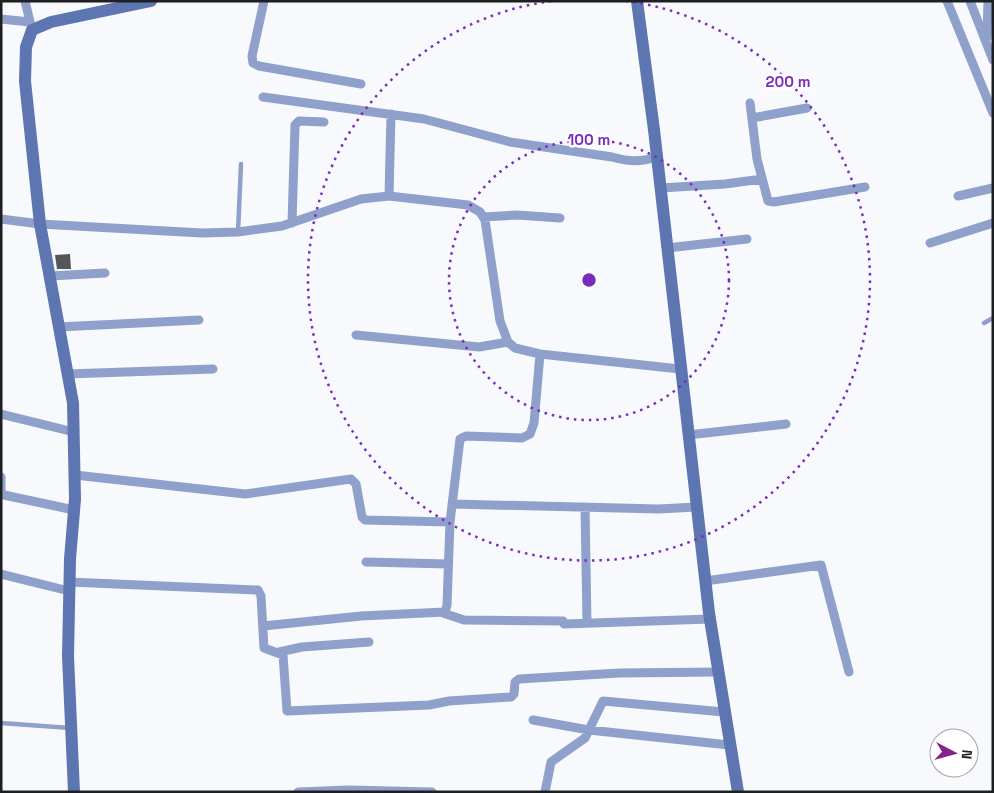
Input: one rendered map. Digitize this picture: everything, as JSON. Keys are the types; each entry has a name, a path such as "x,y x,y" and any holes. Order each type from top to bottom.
{"street":[{"path":"25,1 31,26 26,47 25,82 40,224 73,403 75,475 69,586 68,656 74,792"},
{"path":"1,19 31,26 151,1"},
{"path":"264,1 252,56 253,63 259,66 361,84"},
{"path":"637,1 661,188 705,581 729,745 738,792"},
{"path":"947,1 993,113"},
{"path":"970,1 993,60"},
{"path":"986,44 988,1"},
{"path":"263,97 435,121 510,142 612,157 626,162 636,162 657,157"},
{"path":"750,103 767,200 771,202 866,187"},
{"path":"752,118 807,108"},
{"path":"389,196 391,114"},
{"path":"292,223 295,125 299,121 324,122"},
{"path":"661,188 725,184 762,179"},
{"path":"958,196 993,188"},
{"path":"1,219 40,224 202,233 238,232 292,223 361,199 389,196 468,205 480,212 483,217 488,233 500,321 508,342 515,348 540,354 680,369"},
{"path":"483,217 517,214 560,218"},
{"path":"930,243 993,223"},
{"path":"667,248 747,239"},
{"path":"50,276 105,273"},
{"path":"59,327 199,320"},
{"path":"356,335 479,347 508,342"},
{"path":"443,613 446,608 450,522 459,441 462,437 522,438 530,434 534,423 540,354"},
{"path":"68,374 213,369"},
{"path":"1,414 74,432"},
{"path":"688,435 786,424"},
{"path":"75,475 245,494 351,479 356,484 362,517 365,520 450,522"},
{"path":"1,476 1,492 4,495 74,510"},
{"path":"452,504 585,508 696,507"},
{"path":"585,508 587,623"},
{"path":"366,562 448,564"},
{"path":"705,581 821,565 849,672"},
{"path":"1,574 69,586 258,590 261,596 264,650 279,652 302,647 370,642"},
{"path":"263,626 361,616 443,613 464,620 587,623 710,619"},
{"path":"279,652 284,658 285,708 288,711 429,705 448,701 511,697 514,694 515,682 519,679 619,673 718,672"},
{"path":"545,792 552,760 582,741 604,701 724,712"},
{"path":"533,720 589,730 729,745"},
{"path":"298,792 349,790 432,792"}],"lane":[{"path":"238,232 241,164"},
{"path":"984,323 993,318"},
{"path":"1,723 71,728"}],"building":[{"path":"70,254 71,269 57,269 55,255"}]}
